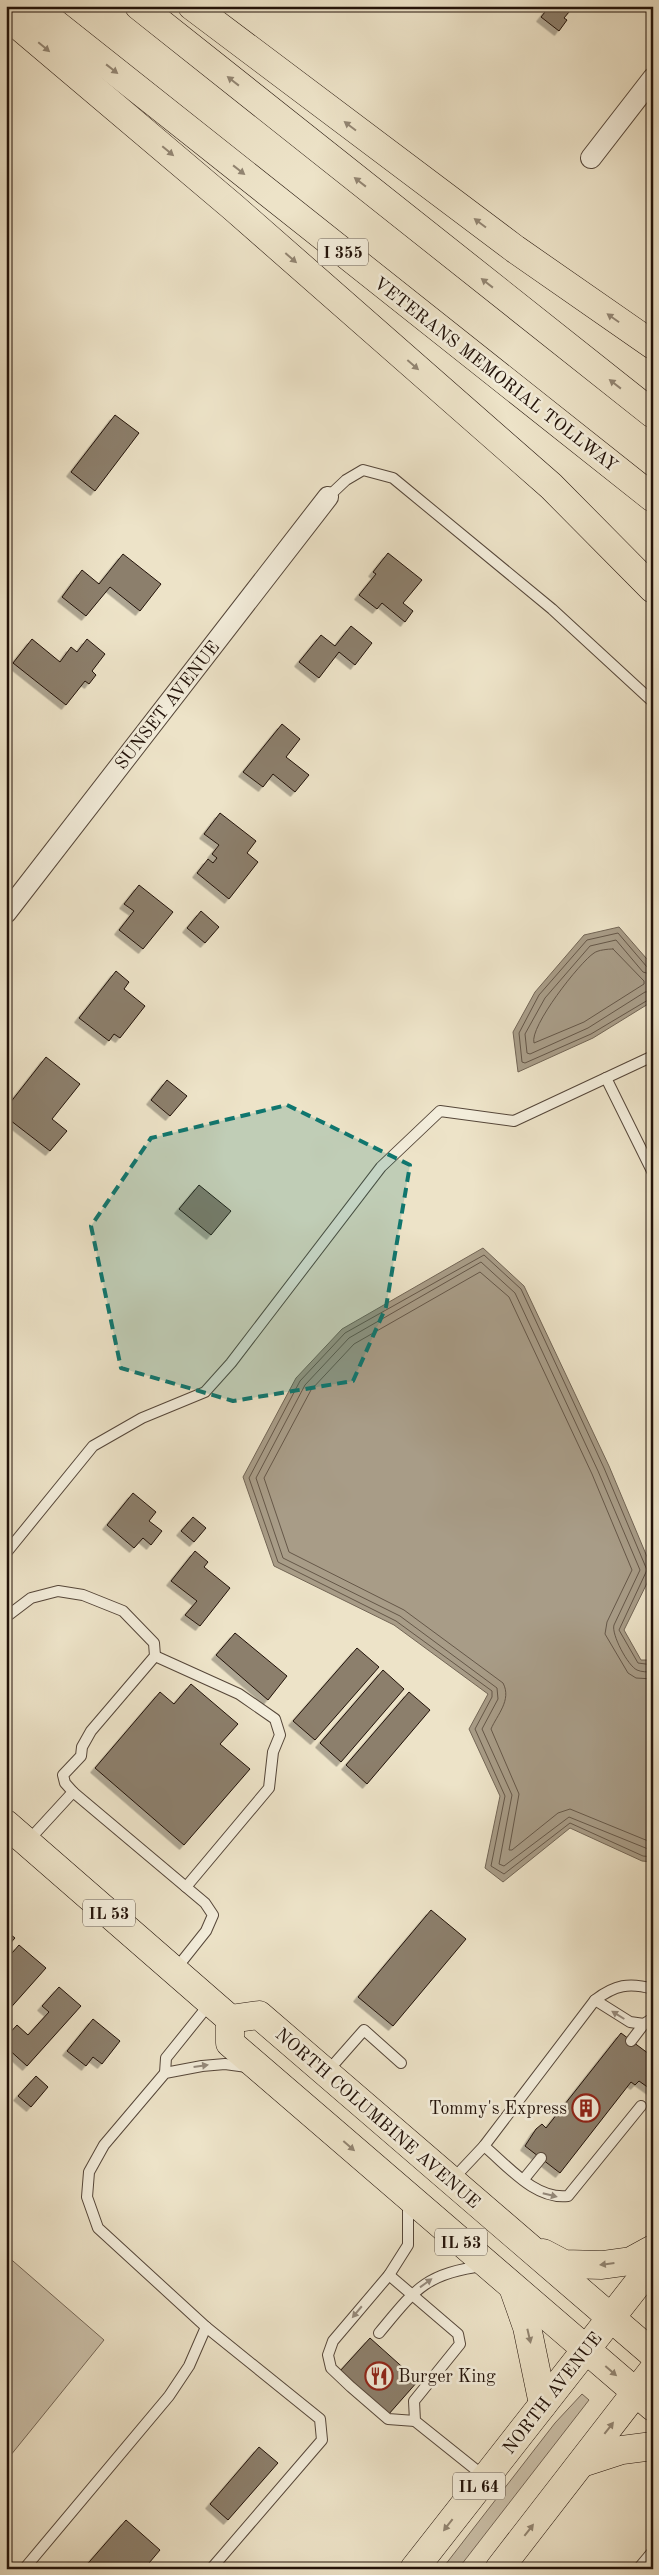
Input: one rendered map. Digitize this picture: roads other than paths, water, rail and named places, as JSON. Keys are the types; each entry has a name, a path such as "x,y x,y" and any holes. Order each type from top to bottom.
{"main road":[{"name":"VETERANS MEMORIAL TOLLWAY","path":"33,6 653,498"},
{"path":"139,6 653,414"},
{"path":"192,6 507,243 653,345"},
{"path":"6,15 233,207 551,486 653,589"},
{"name":"IL 53","path":"6,1824 220,2010 230,2044 644,2400"},
{"name":"NORTH COLUMBINE AVENUE","path":"220,2010 259,2015 611,2318"},
{"path":"522,2242 564,2264 602,2265 631,2261 653,2249"},
{"name":"NORTH AVENUE","path":"414,2569 653,2264"},
{"path":"514,2290 527,2327 543,2404"},
{"name":"IL 53","path":"611,2318 653,2354"},
{"path":"505,2567 582,2463 644,2400 653,2370"},
{"path":"582,2463 622,2450 653,2446"}],"street":[{"path":"591,158 653,78"},
{"name":"SUNSET AVENUE","path":"6,913 328,497"}],"lane":[{"path":"328,497 346,480 364,470 393,478 552,609 653,702"},
{"path":"6,1553 92,1446 142,1418 205,1392 231,1363 381,1167 440,1111 514,1121 653,1056"},
{"path":"606,1078 653,1173"},
{"path":"6,1617 31,1598 58,1591 82,1595 123,1611 154,1644 155,1656 91,1731 82,1747 81,1756 63,1775 65,1782 73,1792 205,1903 213,1915 206,1931 175,1970"},
{"path":"155,1656 239,1694 275,1719 280,1735 273,1752 269,1788 186,1887"},
{"path":"27,1842 73,1792"},
{"path":"451,2181 484,2146 595,2000 612,1987 640,1986 653,1989"},
{"path":"595,2000 630,2022 648,2021"},
{"path":"212,2568 322,2440 320,2419 206,2327 98,2228 87,2197 90,2172 104,2145 165,2073 166,2058 220,2010"},
{"path":"631,2040 648,2021"},
{"path":"327,2073 364,2030 401,2062"},
{"path":"165,2073 225,2064 260,2069"},
{"path":"484,2146 541,2193 554,2198 568,2196 641,2106"},
{"path":"524,2179 541,2158"},
{"path":"407,2196 410,2230 408,2245 389,2275 333,2341 328,2355 331,2368 388,2419 415,2420 486,2478"},
{"path":"379,2333 411,2295 429,2280 456,2269 488,2266"},
{"path":"389,2275 458,2334 460,2344 414,2401 415,2420"},
{"path":"24,2569 169,2396 189,2366 206,2327"},
{"path":"642,2567 653,2551"}],"water":[{"path":"619,927 653,966 653,1001 593,1038 518,1072 513,1032 535,992 584,935"},
{"path":"483,1248 524,1286 609,1466 653,1571 624,1630 641,1660 653,1660 653,1862 642,1861 570,1828 503,1882 485,1868 500,1796 469,1729 488,1694 394,1625 274,1566 243,1477 296,1378 342,1329"}],"place":[{"name":"Tommy's Express","path":"586,2108"},
{"name":"Burger King","path":"379,2376"}]}
